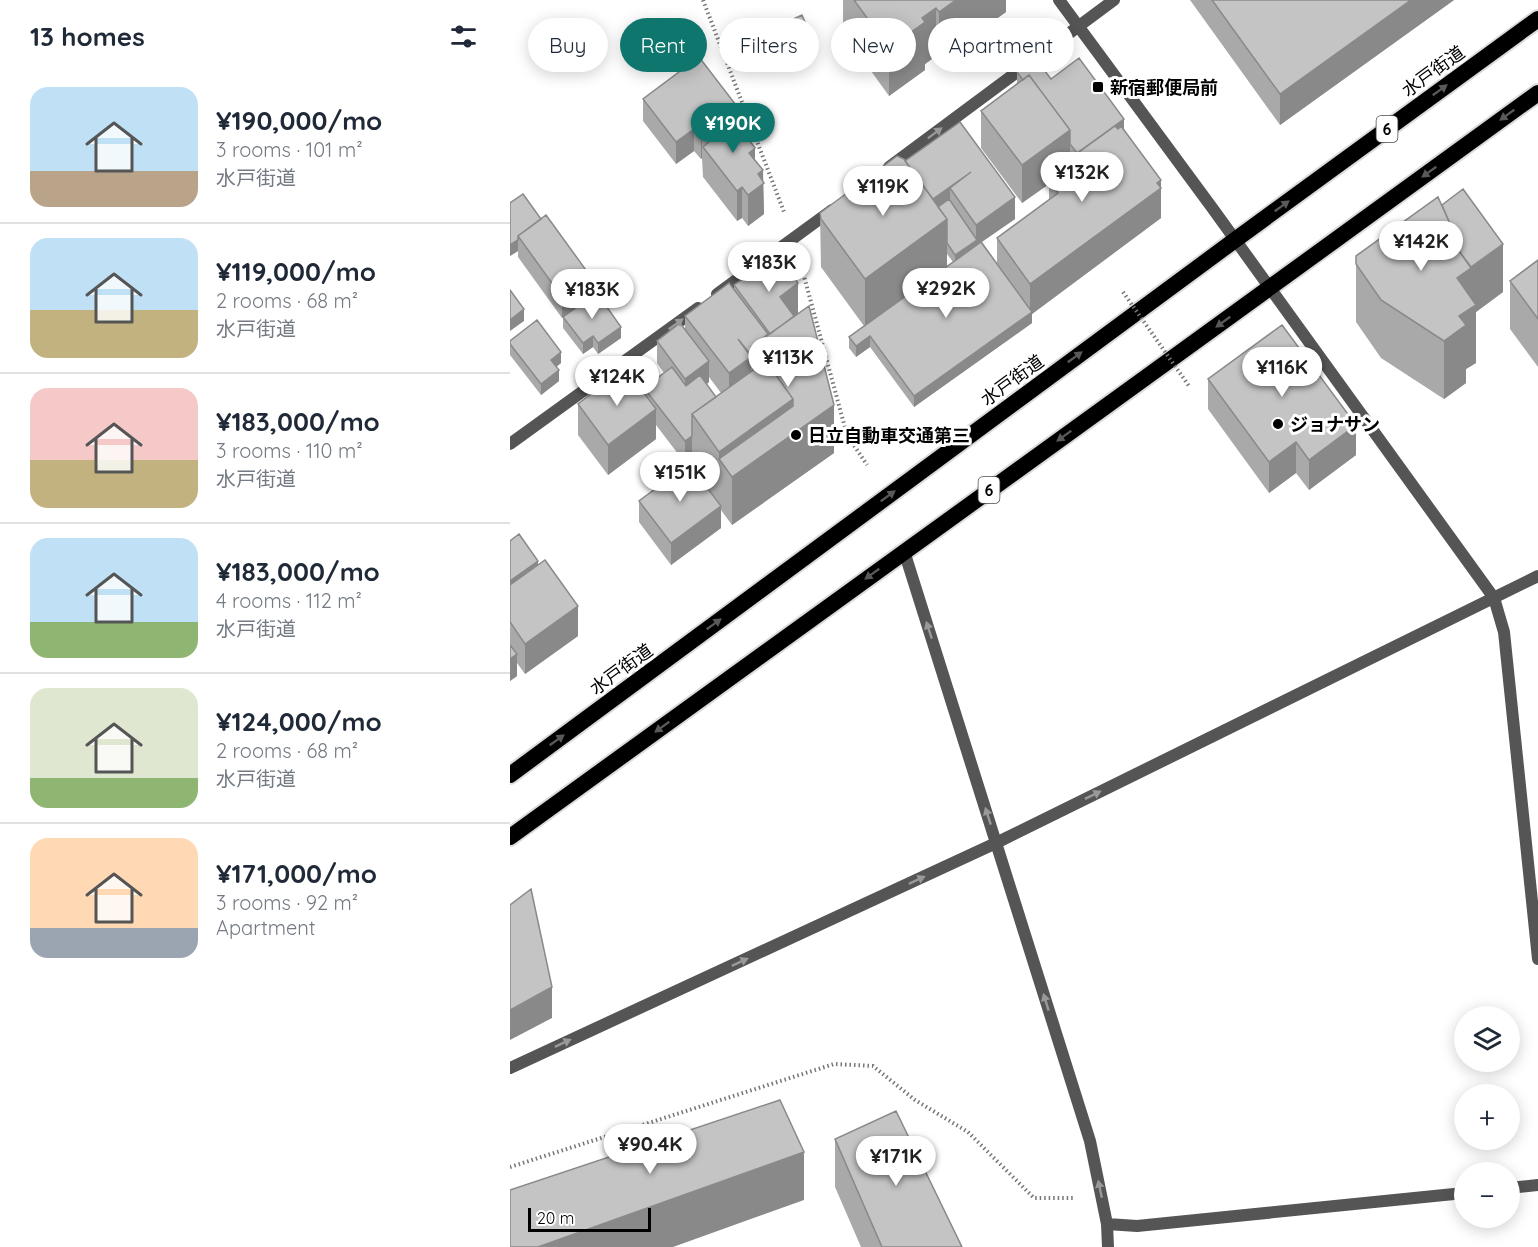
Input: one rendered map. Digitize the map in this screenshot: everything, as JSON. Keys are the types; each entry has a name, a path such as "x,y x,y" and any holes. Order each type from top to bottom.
{"highway":[{"name":"水戸街道","path":"510,775 1538,19"},
{"name":"6","path":"510,837 1538,93"}],"street":[{"path":"1059,0 1494,598 1504,632 1538,959"},
{"path":"879,175 1114,0"},
{"path":"510,444 841,203"},
{"path":"904,551 1090,1141 1107,1224 1108,1247"},
{"path":"510,1068 996,843 1538,576"},
{"path":"1520,1187 1538,1185"},
{"path":"1107,1224 1137,1226 1454,1194"}],"path":[{"path":"1123,292 1190,386"},
{"path":"510,1167 834,1064 873,1066 915,1101 968,1132 1034,1198 1102,1197"}],"building":[{"path":"854,0 956,0 939,12 936,8 922,18 925,22 916,28 916,18 867,18"},
{"path":"1212,0 1411,0 1280,94"},
{"path":"1079,58 1124,119 1077,153 1070,144 1070,130 1029,75 1023,80 1017,72 1046,72 1051,79 1060,72 1074,72 1074,62"},
{"path":"707,67 739,109 730,115 729,113 701,137 694,129 676,142 643,99 679,72 707,72"},
{"path":"1029,75 1070,130 1022,165 981,111"},
{"path":"729,113 755,148 749,153 763,170 758,174 764,183 748,195 742,187 737,191 703,147 709,142 702,134"},
{"path":"960,122 1015,197 976,225 950,188 971,172 933,199 905,161"},
{"path":"1115,126 1118,129 1121,126 1161,180 1157,183 1161,188 1030,284 997,238 1058,193 1049,180 1051,178 1049,174"},
{"path":"897,156 904,159 947,219 865,279 821,219 820,213"},
{"path":"1463,189 1503,244 1471,267 1454,244 1454,233 1442,205"},
{"path":"523,194 541,219 510,245 510,203"},
{"path":"1438,197 1454,233 1449,237 1471,268 1457,278 1476,305 1459,316 1466,325 1444,341 1381,300 1356,264 1356,256"},
{"path":"949,199 977,240 955,255 947,243 947,219 938,207"},
{"path":"546,215 591,277 562,297 518,236"},
{"path":"981,242 1032,312 914,396 870,336 856,346 849,337"},
{"path":"777,254 798,283 780,297 794,316 770,334 734,285"},
{"path":"1538,260 1538,319 1510,281"},
{"path":"729,283 768,334 751,347 751,355 738,339 751,357 729,373 685,316"},
{"path":"510,290 524,309 510,320"},
{"path":"597,293 621,327 598,343 593,336 583,343 563,317"},
{"path":"809,306 834,405 732,477 719,459 793,406 793,399 766,361 763,364 751,347"},
{"path":"537,320 561,352 551,360 559,370 541,384 510,344 510,341"},
{"path":"680,323 709,361 685,379 657,341"},
{"path":"1282,325 1356,425 1309,460 1296,442 1269,462 1208,379"},
{"path":"766,361 793,399 719,452 692,414"},
{"path":"672,367 686,386 700,375 716,397 692,414 692,436 685,441 644,388"},
{"path":"625,368 656,409 608,445 578,404"},
{"path":"689,464 721,506 671,543 639,501"},
{"path":"519,534 538,561 510,581 510,541"},
{"path":"545,560 578,606 525,644 510,622 510,585"},
{"path":"510,645 517,654 510,659"},
{"path":"531,889 552,987 510,1010 510,905"},
{"path":"780,1100 804,1152 538,1247 510,1247 510,1190"},
{"path":"896,1111 962,1247 882,1247 835,1139"}],"place":[{"name":"新宿郵便局前","path":"1098,87"},
{"name":"ジョナサン","path":"1278,424"},
{"name":"日立自動車交通第三","path":"796,435"}]}
